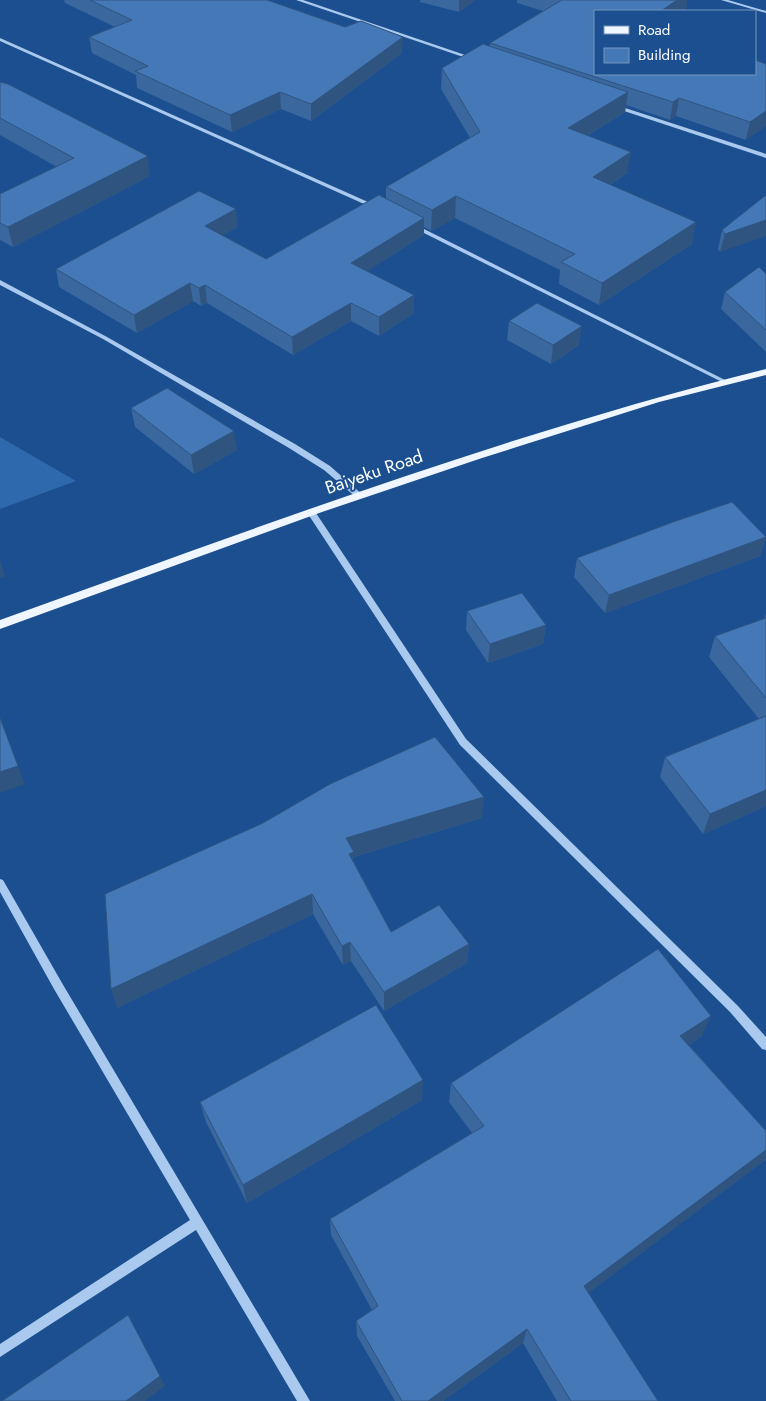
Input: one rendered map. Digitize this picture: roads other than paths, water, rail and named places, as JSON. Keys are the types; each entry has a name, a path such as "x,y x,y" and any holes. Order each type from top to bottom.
{"main road":[{"name":"Baiyeku Road","path":"0,625 311,512 641,404 766,372"}],"street":[{"path":"298,0 483,62"},
{"path":"723,0 766,12"},
{"path":"0,39 385,212"},
{"path":"605,103 766,156"},
{"path":"403,221 726,382"},
{"path":"0,282 105,338 292,446 327,468 360,496"},
{"path":"311,512 463,742 734,1009 766,1045"},
{"path":"0,883 58,986 304,1401"},
{"path":"0,1351 197,1222"}]}
